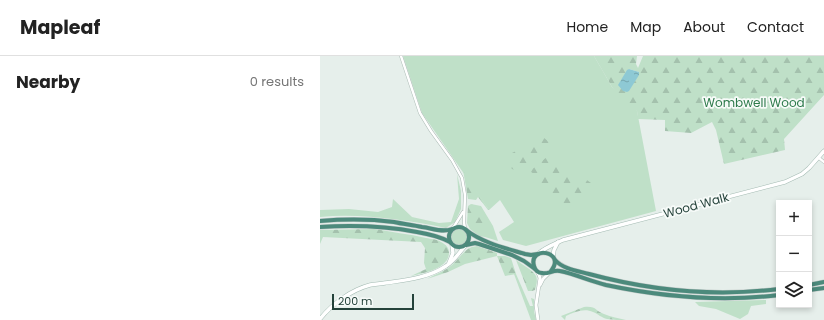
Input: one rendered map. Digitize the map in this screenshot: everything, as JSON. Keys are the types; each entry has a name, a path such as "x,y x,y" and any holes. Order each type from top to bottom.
{"highway":[{"path":"320,221 364,220 394,222 441,231 447,231 460,227 466,229 474,236 483,240 525,254 531,255 547,252 560,265 609,279 654,288 726,293 776,289"},
{"path":"320,227 352,226 406,230 438,236 457,248 472,243 479,244 512,255 543,274 557,270 628,290 675,296 710,298 776,295"},
{"path":"451,244 448,235 452,229"},
{"path":"466,229 469,239 466,245"},
{"path":"536,270 533,262 534,258 538,254"},
{"path":"551,271 555,265 554,258"},
{"path":"812,284 824,282"},
{"path":"812,290 824,288"}],"main road":[{"name":"Wood Walk","path":"538,254 554,243 563,240 785,182 802,174 819,158 824,151"},
{"path":"554,258 554,250 558,242"},
{"path":"447,266 453,253 451,244"},
{"path":"320,319 338,301 352,292 370,285 426,276 438,271 447,266 466,245"}],"street":[{"path":"401,56 420,113 452,160 462,178 465,195 464,222 466,229"},
{"path":"819,158 824,162"},
{"path":"452,229 464,211"},
{"path":"536,270 540,276 536,305 538,320"},
{"path":"539,286 543,279 551,271"}],"green space":[{"path":"403,56 594,56 612,87 637,111 656,211 526,246 503,240 499,232 514,222 500,200 489,210 422,113"},
{"name":"Wombwell Wood","path":"594,56 637,56 636,64 638,68 643,56 824,56 824,95 784,139 785,150 724,164 716,130 712,122 691,133 665,131 665,120 638,119 637,111 629,109 612,87","holes":["629,69 639,72 628,91 619,84"]},
{"path":"543,137 549,142 549,148 523,173 512,169 505,160 508,153 512,153"},
{"path":"548,156 562,169 580,175 591,183 587,193 571,206 554,202 546,197 537,182 535,175 530,171"},
{"path":"463,170 489,210 478,197 476,200 468,199"},
{"path":"457,174 461,191 461,209 455,222 446,228 383,218 351,216 320,217 320,210 349,209 378,212 392,207 393,199 412,217 439,223 451,222 459,199"},
{"path":"471,204 481,206 493,226 498,241 485,237 485,224"},
{"path":"471,204 478,207 486,224 485,237 479,236 470,229 467,223 468,206"},
{"path":"374,229 438,240 447,247 449,252 447,260 440,267 426,273 411,276 426,269 424,263 425,248 421,242 323,237 320,244 320,230"},
{"path":"459,229 465,231 467,237 465,243 459,245 453,243 451,237 453,231"},
{"path":"477,246 497,253 497,256 465,264 427,279 449,267 469,248"},
{"path":"497,256 511,258 516,274 505,276"},
{"path":"516,260 530,269 536,276 537,282 535,290 528,291"},
{"path":"514,274 516,274 530,306 533,306 531,298 534,299 536,320 531,320"},
{"path":"766,300 766,304 751,306 748,314 740,319 716,309 699,306 695,302"},
{"path":"584,307 592,307 601,313 626,320 603,318 586,310 566,316 565,320 561,316"}],"water":[{"path":"629,69 639,72 639,75 627,92 623,91 618,85"}]}
